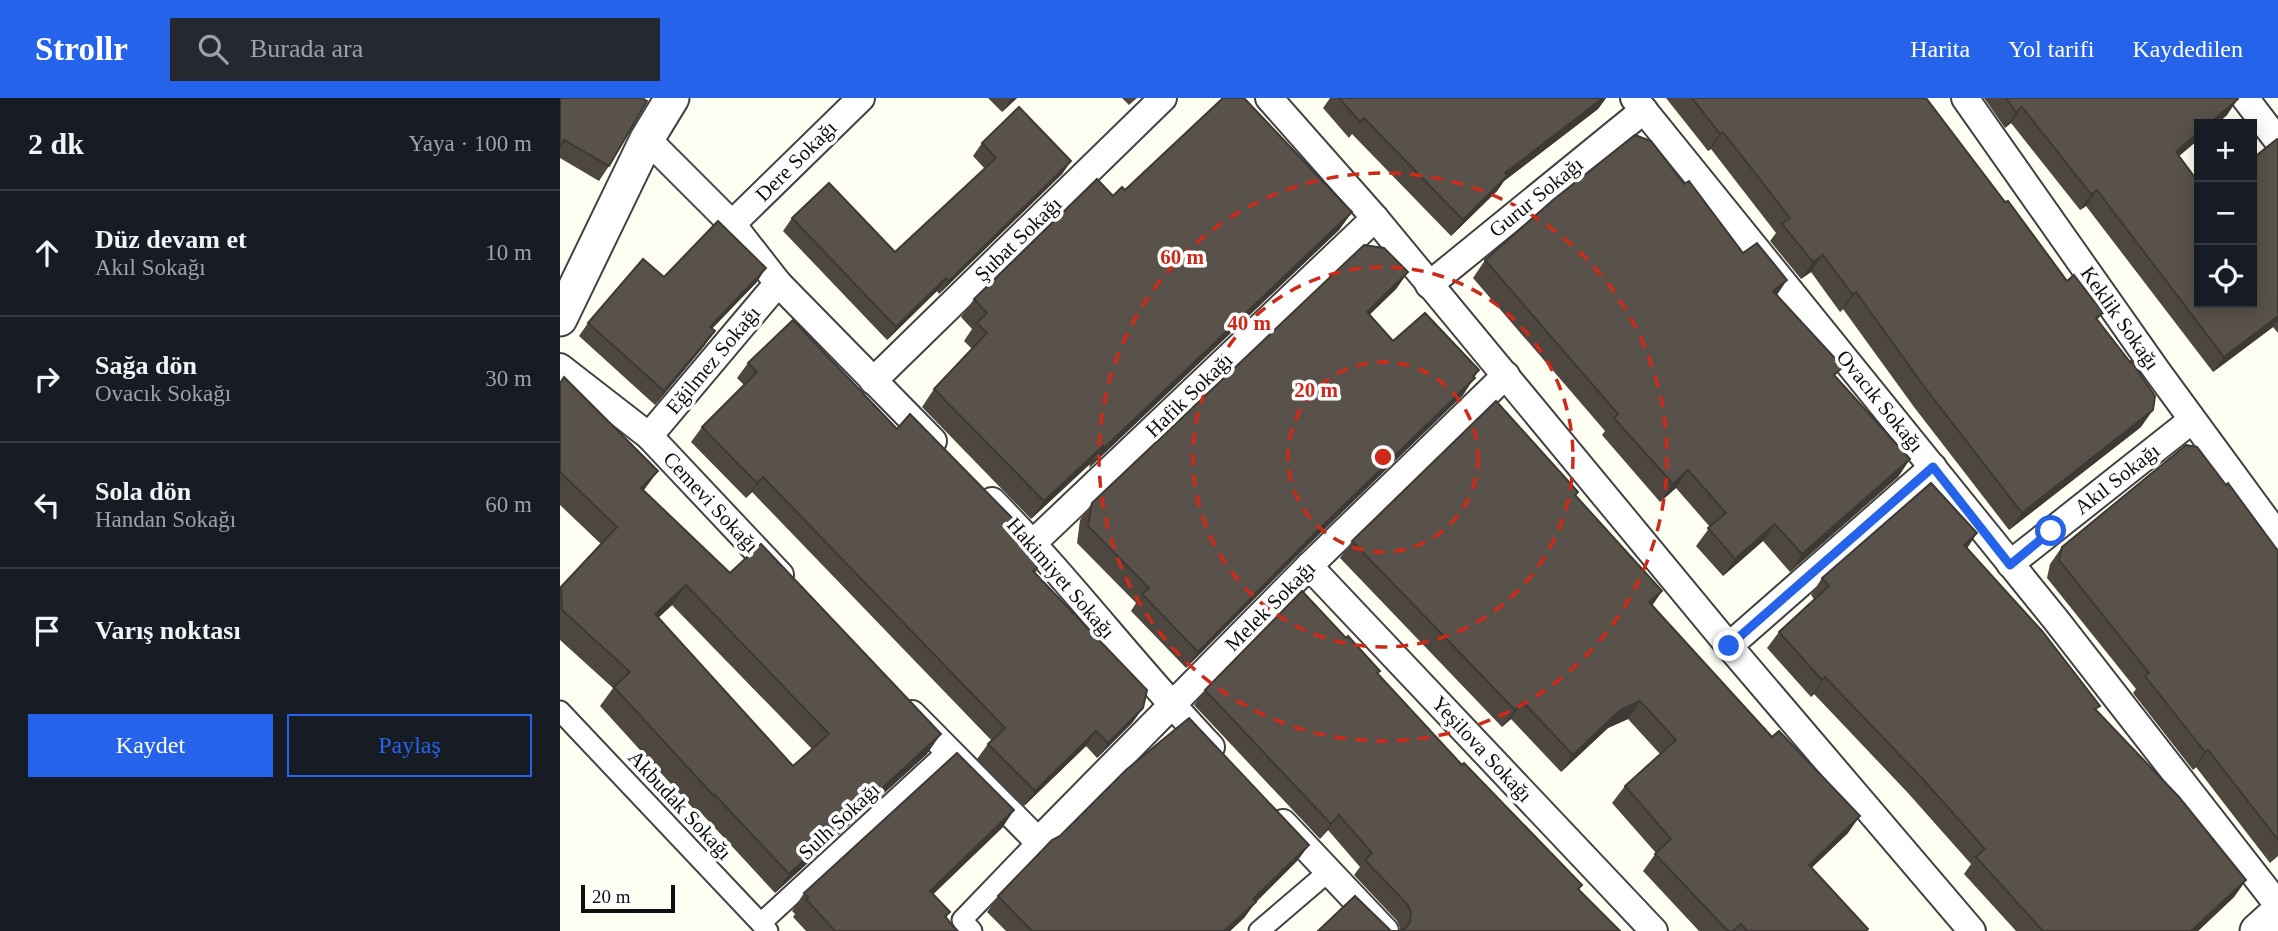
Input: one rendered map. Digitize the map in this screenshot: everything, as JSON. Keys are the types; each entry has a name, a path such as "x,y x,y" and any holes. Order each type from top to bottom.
{"street":[{"name":"Dere Sokağı","path":"732,224 860,98"},
{"name":"Şubat Sokağı","path":"873,381 1163,98"},
{"path":"1269,98 1375,218 1729,646 1972,931"},
{"name":"Keklik Sokağı","path":"1965,98 2192,420 2278,536"},
{"path":"2245,98 2278,141"},
{"path":"563,303 669,99"},
{"name":"Gurur Sokağı","path":"1429,285 1639,104"},
{"name":"Ovacık Sokağı","path":"1639,104 2064,631 2278,905"},
{"path":"647,139 732,224 778,283 948,457"},
{"name":"Hafik Sokağı","path":"1033,543 1375,218"},
{"name":"Eğilmez Sokağı","path":"649,436 778,283"},
{"name":"Cemevi Sokağı","path":"560,367 649,436 798,594"},
{"name":"Melek Sokağı","path":"1038,841 1309,566 1506,374"},
{"name":"Akıl Sokağı","path":"2010,565 2192,420"},
{"path":"1729,646 1933,467"},
{"name":"Hakimiyet Sokağı","path":"977,486 1033,543 1172,705 1227,764"},
{"name":"Yeşilova Sokağı","path":"1309,566 1654,931"},
{"path":"891,693 1038,841 967,925"},
{"name":"Akbudak Sokağı","path":"560,711 764,927"},
{"name":"Sulh Sokağı","path":"764,927 947,752"},
{"path":"1264,803 1385,931"},
{"path":"1259,931 1328,872"},
{"path":"2257,931 2278,912"}],"building":[{"path":"560,98 642,98 647,101 609,166 564,140 560,148"},
{"path":"1223,98 1244,98 1352,212 1102,450 1103,446 1044,501 934,389 987,333 977,323 987,313 974,299 1097,179 1113,196 1122,187 1125,190"},
{"path":"1339,98 1603,98 1505,173 1508,175 1463,220 1364,118 1360,122"},
{"path":"1692,98 1926,98 2067,281 2074,275 2103,313 2096,318 2155,396 2153,410 2022,513 1926,389 1856,292 1852,294 1823,255 1813,262 1782,224 1790,218 1723,132 1720,134"},
{"path":"2006,98 2237,98 2215,119 2194,119 2194,136 2176,152 2194,176 2194,308 2257,308 2257,155 2277,139 2278,316 2224,357 2097,190 2091,194 2022,107 2016,112"},
{"path":"1019,107 1071,161 949,281 946,278 896,327 792,218 829,183 895,252 996,158 982,143"},
{"path":"1635,135 1651,141 1684,184 1689,181 1743,253 1757,243 1787,280 1773,291 1843,367 1834,375 1910,459 1802,554 1775,524 1735,559 1708,528 1726,513 1688,470 1673,484 1614,418 1618,414 1485,260 1553,200"},
{"path":"718,221 766,268 710,327 715,331 664,391 588,323 643,259 664,277"},
{"path":"1364,245 1384,248 1408,272 1367,312 1393,341 1425,313 1479,370 1473,376 1475,378 1310,538 1198,652 1142,594 1149,588 1088,526 1092,503"},
{"path":"793,320 897,429 910,414 1019,525 1013,531 1043,562 1033,571 1147,690 1143,708 1108,743 1096,731 1035,791 988,744 1005,728 763,477 757,483 702,427 757,372 748,363"},
{"path":"564,377 658,471 641,488 730,573 761,544 941,734 789,874 614,687 630,672 562,610 561,587 617,527 560,472 560,383","holes":["686,585 829,734 793,766 655,614"]},
{"path":"1496,401 1578,492 1575,495 1662,591 1649,602 1772,737 1779,731 1860,816 1809,865 1868,929 1866,931 1747,931 1741,924 1733,931 1728,931 1655,854 1671,839 1625,786 1676,740 1640,701 1620,710 1573,755 1523,702 1515,710 1352,541"},
{"path":"2186,445 2197,447 2226,485 2228,483 2278,551 2278,840 2208,750 2205,752 2145,676 2149,673 2059,560 2062,547"},
{"path":"1931,483 1977,533 1964,545 2042,631 2100,706 2095,709 2179,797 2246,880 2191,931 2043,931 1976,857 1985,849 1920,776 1825,677 1822,680 1779,632 1829,586 1822,578"},
{"path":"1302,591 1346,638 1348,636 1380,671 1377,673 1462,765 1464,763 1582,885 1578,889 1620,931 1400,931 1407,927 1411,913 1408,905 1365,860 1372,853 1339,815 1331,824 1205,690"},
{"path":"1189,718 1309,845 1253,899 1256,902 1224,931 1032,931 998,896 1126,770"},
{"path":"957,753 1014,810 930,891 950,912 945,916 957,931 835,931 806,899 808,897 804,893"},
{"path":"1355,896 1391,931 1318,931"}],"route":[{"path":"1729,646 1933,467 2010,565 2051,531"}]}
